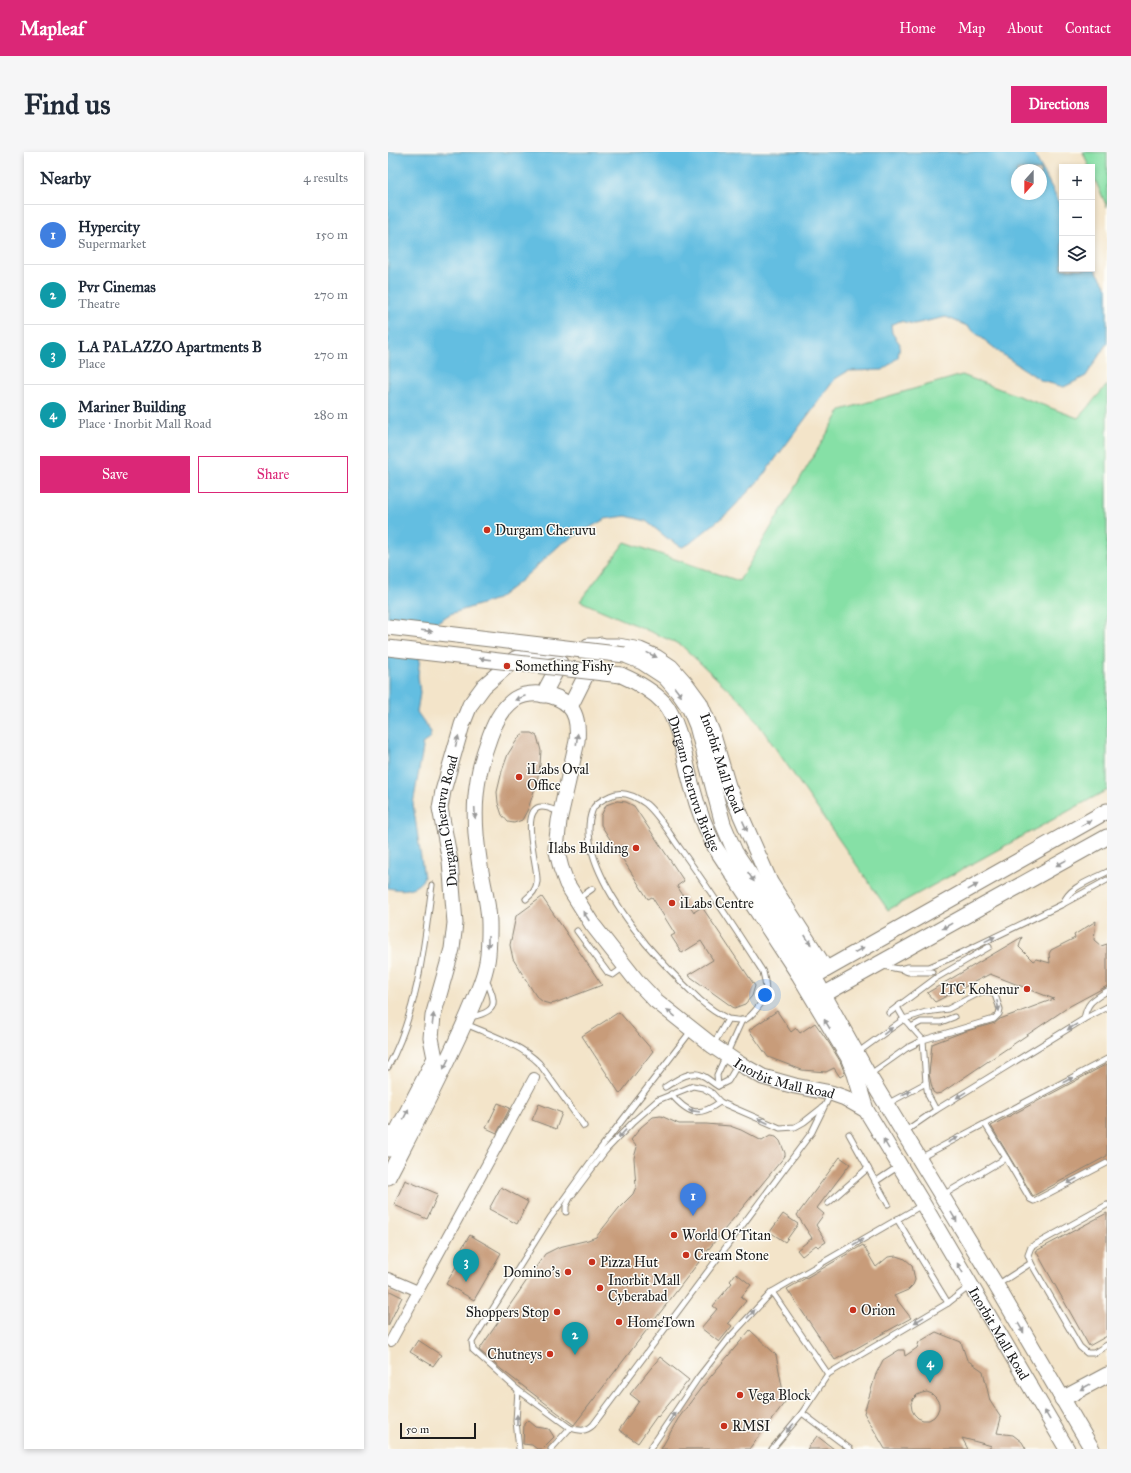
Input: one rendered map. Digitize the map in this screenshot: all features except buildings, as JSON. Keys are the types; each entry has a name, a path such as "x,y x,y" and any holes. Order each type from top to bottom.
{"main road":[{"name":"Durgam Cheruvu Bridge","path":"388,627 624,655 642,662 665,676 679,693 690,710 697,726 723,824 735,852 765,897 841,1025"},
{"path":"570,706 601,645"},
{"name":"Durgam Cheruvu Road","path":"390,1138 435,1058 432,1038 433,1016 452,949 455,923 450,861 440,808 443,791 462,725 470,705 484,686 515,659 530,653 601,645"},
{"name":"Inorbit Mall Road","path":"601,645 640,650 656,657 671,667 700,703 712,732 728,786 770,882 826,969"},
{"name":"Durgam Cheruvu Bridge","path":"388,648 621,675 636,681 650,690 664,704 675,722 704,826 715,848 799,975 848,1057 866,1110"},
{"path":"543,695 560,663"},
{"name":"Durgam Cheruvu Road","path":"388,1177 456,1045 484,974 488,958 488,910 475,831 474,805 483,755 489,737 497,719 506,706 516,699 529,694 543,695 559,700 570,706"},
{"name":"Inorbit Mall Road","path":"570,706 575,716 578,729 577,741 561,812 556,848 567,884 592,924 625,966 655,1000 692,1030 732,1059 763,1077 795,1086 828,1099 846,1098 866,1110 1067,1449"},
{"path":"813,976 1107,811"},
{"path":"823,995 1107,837"},
{"name":"Inorbit Mall Road","path":"841,1025 869,1076 996,1285 1092,1449"},
{"path":"1062,1399 1107,1375"}],"street":[{"path":"391,1341 534,1078"},
{"path":"388,1278 418,1291"}],"lane":[{"path":"616,793 626,794 647,805 659,818 687,857 764,972 767,986 766,995 762,1004 747,1019 728,1019 701,1001 651,949 619,906 603,879 594,858 589,831 592,810 602,800 616,793"},
{"path":"526,899 535,890 538,880 530,833 531,815 536,809 541,807 561,812"},
{"path":"1063,904 1066,896 1071,892 1107,872"},
{"path":"877,965 899,969 908,967 931,969 1063,904 1107,880"},
{"path":"388,1067 395,1054 414,998 425,945 432,885"},
{"path":"576,900 592,889"},
{"path":"577,931 608,973 613,975 625,966"},
{"path":"889,1013 936,978 989,947"},
{"path":"931,969 936,978"},
{"path":"856,1053 904,1019 926,1012 948,1008 983,991 992,992 995,995 1000,1009 999,1014 994,1019 923,1040 907,1048 869,1076"},
{"path":"1084,1019 1086,1008 1089,1003 1107,991"},
{"path":"897,1007 904,1019 923,1040 928,1095 936,1110"},
{"path":"903,1132 1084,1019 1107,1007"},
{"path":"912,1027 921,1022 941,1022 954,1017"},
{"path":"713,1046 728,1019"},
{"path":"718,1086 728,1081 742,1020"},
{"path":"466,1021 532,1056 584,1126"},
{"path":"692,1030 597,1152 550,1218 472,1342 473,1350 518,1390 570,1428 580,1431 589,1429 593,1425 812,1132 828,1099"},
{"path":"718,1086 717,1075 732,1059"},
{"path":"919,1159 1107,1059"},
{"path":"665,1087 680,1078 692,1074 701,1075 718,1086"},
{"path":"886,1104 926,1083"},
{"path":"566,1212 566,1206 570,1198 607,1149 634,1121 658,1100 671,1094 693,1086 703,1088 712,1093 720,1102 780,1128 795,1127 800,1125 828,1099"},
{"path":"671,1094 685,1109 693,1111 708,1110 720,1102"},
{"path":"985,1124 1030,1199 1034,1201 1107,1163"},
{"path":"849,1134 888,1204"},
{"path":"597,1152 607,1149"},
{"path":"942,1196 1006,1158"},
{"path":"876,1182 900,1166"},
{"path":"828,1203 868,1168"},
{"path":"650,1449 698,1378 730,1337 772,1292 923,1204"},
{"path":"1107,1205 1031,1247 1028,1255 1031,1263 1080,1347 1087,1353 1094,1353 1107,1345"},
{"path":"897,1219 948,1303"},
{"path":"996,1285 1031,1263"},
{"path":"772,1449 802,1413 828,1374 948,1303 970,1286"},
{"path":"772,1292 828,1374"},
{"path":"518,1390 516,1421 519,1449"},
{"path":"802,1413 850,1449"},
{"path":"551,1449 570,1428"}],"green space":[{"path":"1083,152 1107,152 1107,207 1095,180 1095,164 1088,164"},
{"path":"962,375 1078,418 1107,385 1107,790 888,910 746,706 681,645 580,601 625,542 739,581 841,410"}],"water":[{"name":"Durgam Cheruvu","path":"388,152 1033,152 1039,164 1011,164 1011,200 1047,200 1047,179 1059,201 1059,272 1095,272 1095,269 1107,288 1107,343 1086,376 1064,387 1042,381 1003,355 967,326 946,317 914,324 900,321 891,325 892,333 900,344 898,357 883,370 848,371 835,379 761,478 730,511 689,544 682,547 667,538 646,521 626,516 605,519 561,544 518,583 497,599 450,614 437,622 425,639 420,656 418,676 420,693 417,712 431,732 429,739 422,744 423,748 413,804 424,878 413,888 399,890 388,888"}],"pier":[{"path":"388,624 434,630 427,640 422,657 388,655"}],"place":[{"name":"Durgam Cheruvu","path":"487,530"},
{"name":"Something Fishy","path":"507,666"},
{"name":"iLabs Oval Office","path":"519,777"},
{"name":"Ilabs Building","path":"636,848"},
{"name":"iLabs Centre","path":"672,903"},
{"name":"ITC Kohenur","path":"1027,989"},
{"name":"Hypercity","path":"693,1216"},
{"name":"World Of Titan","path":"674,1235"},
{"name":"Cream Stone","path":"686,1255"},
{"name":"Pizza Hut","path":"592,1262"},
{"name":"Domino's","path":"568,1272"},
{"name":"LA PALAZZO Apartments B","path":"466,1282"},
{"name":"Inorbit Mall Cyberabad","path":"600,1288"},
{"name":"Orion","path":"853,1310"},
{"name":"Shoppers Stop","path":"557,1312"},
{"name":"HomeTown","path":"619,1322"},
{"name":"Chutneys","path":"550,1354"},
{"name":"Pvr Cinemas","path":"575,1355"},
{"name":"Mariner Building","path":"930,1383"},
{"name":"Vega Block","path":"740,1395"},
{"name":"RMSI","path":"724,1426"}]}
